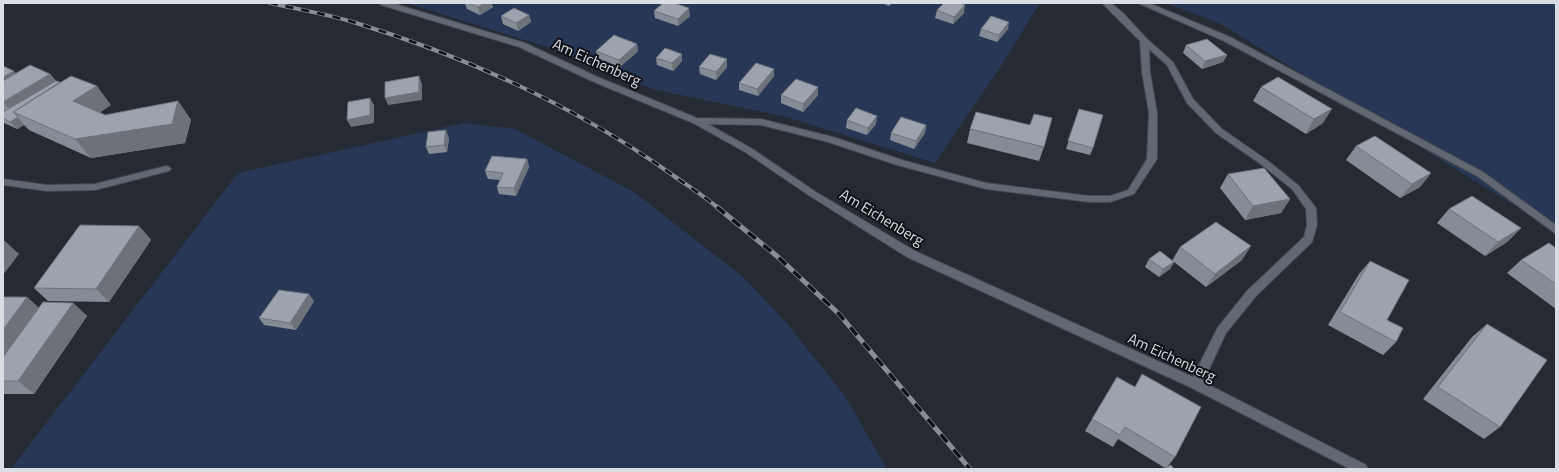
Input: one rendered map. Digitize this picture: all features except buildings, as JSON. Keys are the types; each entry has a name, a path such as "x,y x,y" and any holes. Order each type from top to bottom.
{"street":[{"name":"Am Eichenberg","path":"384,3 522,45 597,80 696,121 748,150 813,194 911,254 1196,384 1362,469"},
{"path":"1106,3 1120,15 1144,41 1170,64 1190,101 1219,131 1265,163 1295,187 1312,208 1312,225 1308,239 1252,293 1222,330 1196,384"},
{"path":"1142,3 1227,39 1480,174 1556,230"},
{"path":"696,121 761,122 830,139 900,163 986,186 1089,199 1110,199 1131,192 1152,160 1153,112 1146,72 1144,41"},
{"path":"3,182 47,188 95,187 166,170"}],"shaded area":[{"path":"406,3 1040,3 1001,66 935,163 783,116 656,90 550,48"},
{"path":"1166,3 1556,3 1556,231 1221,24"},
{"path":"464,123 515,129 634,192 743,277 784,320 845,396 887,469 11,469 238,173"}],"railway":[{"path":"270,3 343,19 396,36 437,51 520,86 599,127 696,191 718,208"},
{"path":"717,207 778,257 839,314 970,469"}]}
